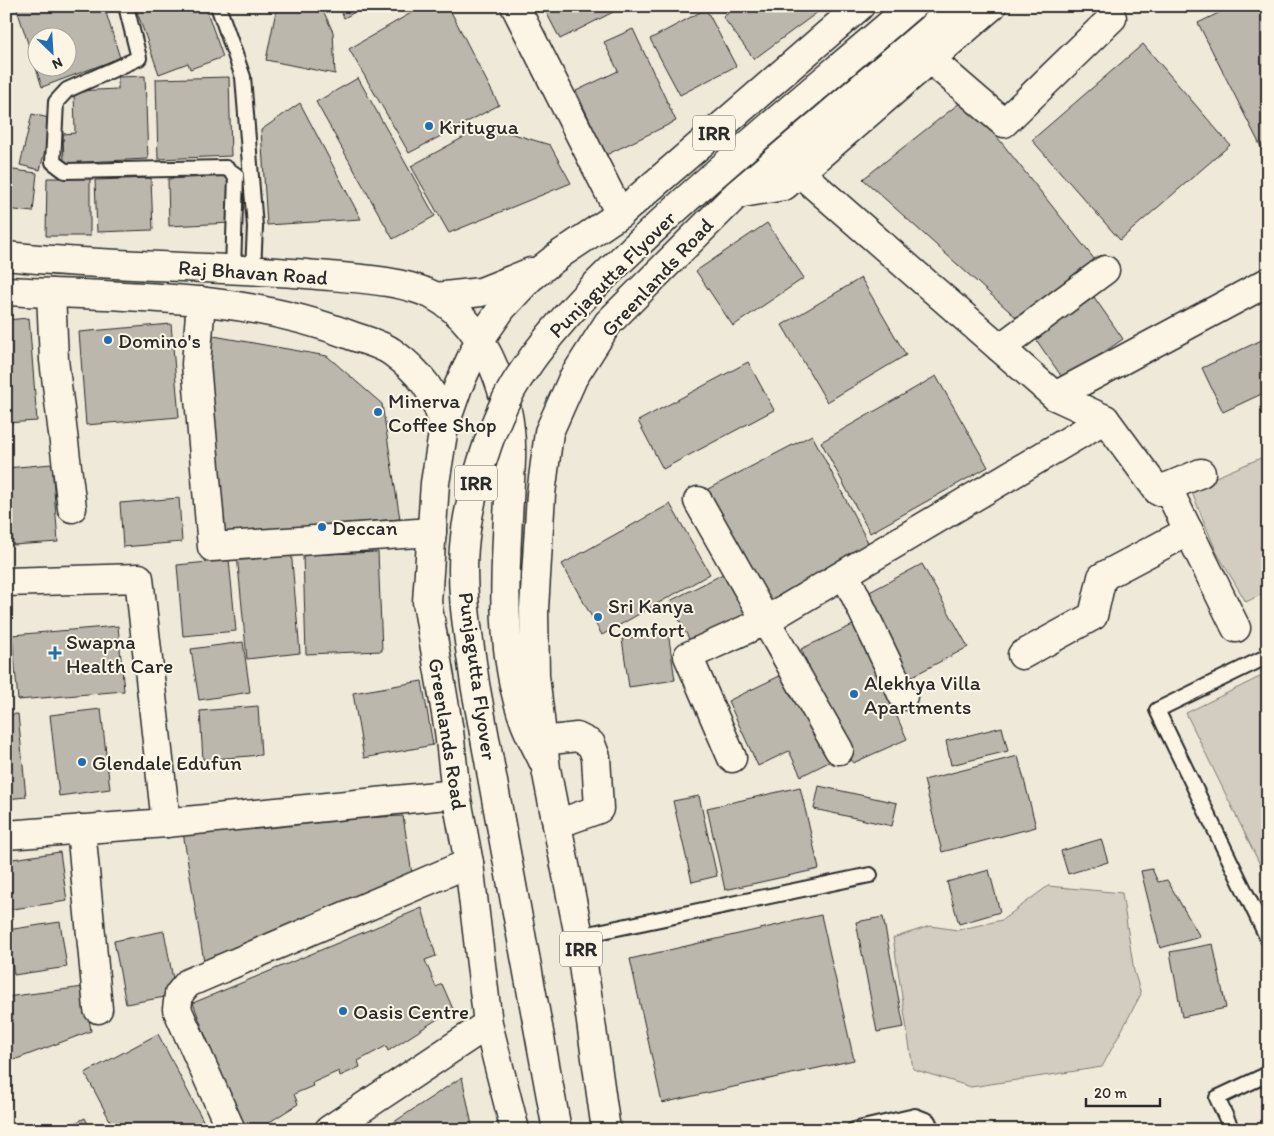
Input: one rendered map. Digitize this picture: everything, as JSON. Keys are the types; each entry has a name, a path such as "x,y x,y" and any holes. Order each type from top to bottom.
{"main road":[{"path":"515,6 620,214"},
{"name":"Greenlands Road","path":"515,1130 488,1024 469,862 456,794 427,602 435,483 444,427 458,387 479,341 502,308 530,278 562,253 620,214 860,6"},
{"name":"Punjagutta Flyover","path":"557,1130 476,684 465,612 464,547 472,496 492,433 518,377 566,314 616,264 696,191 910,6"},
{"path":"737,194 784,186 992,6"},
{"name":"IRR","path":"737,194 950,12"},
{"path":"931,60 1004,123 1112,18"},
{"path":"800,173 1055,396 1105,419 1158,491 1201,473"},
{"name":"Greenlands Road","path":"606,1130 579,936 546,769 535,676 534,609 541,494 549,432 573,378 608,323 737,194"},
{"path":"436,298 481,292 524,276 562,253"},
{"name":"Raj Bhavan Road","path":"6,256 51,261 243,269 382,282 436,298 467,325 479,341"},
{"path":"1000,348 1104,270"},
{"path":"1055,396 1268,282"},
{"name":"Raj Bhavan Road","path":"6,291 201,301 315,322 391,350 421,377 433,392 444,427"},
{"path":"51,293 54,360 72,508"},
{"path":"201,301 196,364 212,548 432,532"},
{"name":"Greenlands Road","path":"479,341 494,368 505,396 510,427 507,632 514,680 525,722 546,769"},
{"path":"732,758 688,656 765,621 1105,419"},
{"path":"1168,487 1236,628"},
{"path":"698,501 839,750"},
{"path":"1022,655 1093,616 1102,577 1189,530"},
{"path":"845,574 903,696"},
{"path":"6,582 139,578 166,824"},
{"path":"543,741 577,737 591,744 596,757 599,809 557,824"},
{"path":"6,835 166,824 456,794"},
{"path":"80,829 98,1009"},
{"path":"231,1130 177,1009 179,994 188,983 469,862"},
{"path":"329,1130 488,1024"}],"lane":[{"path":"126,6 139,58 67,90 56,102 54,162 65,171 226,168 236,175 243,269"},
{"path":"218,6 243,77 255,227 243,269"},
{"path":"1268,656 1157,710 1268,939"},
{"path":"579,936 870,875"},
{"path":"1232,1130 1217,1098 1268,1074"},
{"path":"854,1130 915,1116 928,1121 932,1130"}],"shaded area":[{"path":"1268,455 1268,591 1246,602 1217,553 1190,488"},
{"path":"1268,673 1268,881 1186,713"},
{"path":"1048,886 1122,893 1134,971 1141,994 1102,1067 971,1087 913,1069 893,938 930,926 958,930 1002,920"}],"building":[{"path":"16,6 104,6 120,58 78,74 78,28 28,28 28,43"},
{"path":"144,6 205,6 223,57 190,69 188,63 159,74 136,9"},
{"path":"277,6 321,6 333,32 335,74 266,60"},
{"path":"338,6 366,6 344,18"},
{"path":"423,6 448,6 499,105 409,153 349,49"},
{"path":"543,6 625,6 560,39"},
{"path":"738,6 826,6 754,59 723,17"},
{"path":"1233,6 1268,6 1268,144 1261,147 1198,23"},
{"path":"706,9 736,66 680,95 650,39"},
{"path":"633,29 676,121 606,155 576,91 618,71 604,42"},
{"path":"1143,44 1230,145 1120,240 1032,140"},
{"path":"145,76 148,159 64,163 63,134 75,133 74,91 118,89 118,77"},
{"path":"229,77 231,156 158,159 156,79"},
{"path":"39,78 66,78 42,87"},
{"path":"358,78 435,216 393,239 316,102"},
{"path":"966,98 1099,265 1019,320 863,179"},
{"path":"300,103 361,219 267,225 261,130"},
{"path":"32,114 53,119 40,170 20,165"},
{"path":"500,130 550,145 571,183 449,233 411,166 475,131"},
{"path":"6,169 37,173 33,212 6,209"},
{"path":"229,176 231,223 169,226 168,179"},
{"path":"47,178 90,178 90,236 46,236"},
{"path":"151,178 153,230 97,232 95,180"},
{"path":"767,223 804,278 733,326 696,271"},
{"path":"861,278 906,355 827,402 782,325"},
{"path":"1094,297 1123,339 1064,380 1035,338"},
{"path":"29,318 37,421 6,423 6,320"},
{"path":"171,324 179,417 86,425 79,332"},
{"path":"208,335 327,356 382,404 400,519 223,533"},
{"path":"1268,337 1268,391 1223,412 1202,368"},
{"path":"748,362 774,410 663,469 638,421"},
{"path":"936,376 988,467 870,533 821,442"},
{"path":"812,435 873,552 764,608 704,491"},
{"path":"52,464 58,542 13,545 6,468"},
{"path":"179,498 182,542 123,547 120,503"},
{"path":"670,504 710,574 602,635 562,564"},
{"path":"291,550 300,653 247,659 237,555"},
{"path":"378,552 382,651 306,654 303,555"},
{"path":"229,560 236,631 183,636 177,565"},
{"path":"922,564 968,647 909,678 864,595"},
{"path":"727,572 748,614 691,643 670,601"},
{"name":"Alekhya Villa Apartments","path":"855,624 907,739 853,763 801,649"},
{"path":"118,626 124,691 18,700 12,635"},
{"path":"668,632 675,680 629,687 622,639"},
{"path":"243,642 250,692 199,700 191,649"},
{"path":"788,672 831,761 801,776 789,751 758,766 728,701"},
{"path":"422,681 433,745 364,758 353,693"},
{"path":"258,706 261,755 203,760 200,711"},
{"path":"101,709 110,789 59,796 50,715"},
{"path":"18,714 26,797 6,799 6,715"},
{"path":"1002,727 1008,751 951,765 946,741"},
{"path":"1018,756 1036,827 942,852 924,780"},
{"path":"819,786 897,803 892,826 814,809"},
{"path":"800,787 819,869 725,890 707,808"},
{"path":"699,796 717,876 692,882 673,801"},
{"path":"403,816 413,881 204,962 182,826"},
{"path":"1101,839 1108,862 1068,874 1061,851"},
{"path":"60,852 67,901 6,910 6,860"},
{"path":"1152,869 1158,882 1167,880 1200,937 1160,948 1141,871"},
{"path":"989,870 1000,912 959,924 947,882"},
{"path":"422,908 436,956 425,960 436,987 442,984 453,1009 388,1051 386,1046 358,1061 360,1067 340,1076 339,1071 312,1083 313,1086 294,1094 298,1104 257,1130 241,1130 193,1003"},
{"path":"821,915 854,1060 662,1103 630,959"},
{"path":"883,917 904,1027 877,1032 856,922"},
{"path":"60,922 67,967 14,975 7,930"},
{"path":"164,931 176,995 126,1004 114,941"},
{"path":"1213,944 1226,1008 1182,1017 1170,952"},
{"path":"84,987 91,1031 6,1063 6,997"},
{"path":"158,1034 208,1130 115,1130 85,1073"},
{"path":"462,1077 473,1130 382,1130"},
{"path":"85,1118 91,1130 61,1130"}],"place":[{"name":"Kritugua","path":"429,126"},
{"name":"Domino's","path":"108,340"},
{"name":"Minerva Coffee Shop","path":"378,412"},
{"name":"Deccan","path":"322,527"},
{"name":"Sri Kanya Comfort","path":"598,617"},
{"name":"Swapna Health Care","path":"55,653"},
{"name":"Alekhya Villa Apartments","path":"854,694"},
{"name":"Glendale Edufun","path":"82,762"},
{"name":"Oasis Centre","path":"343,1011"}]}
